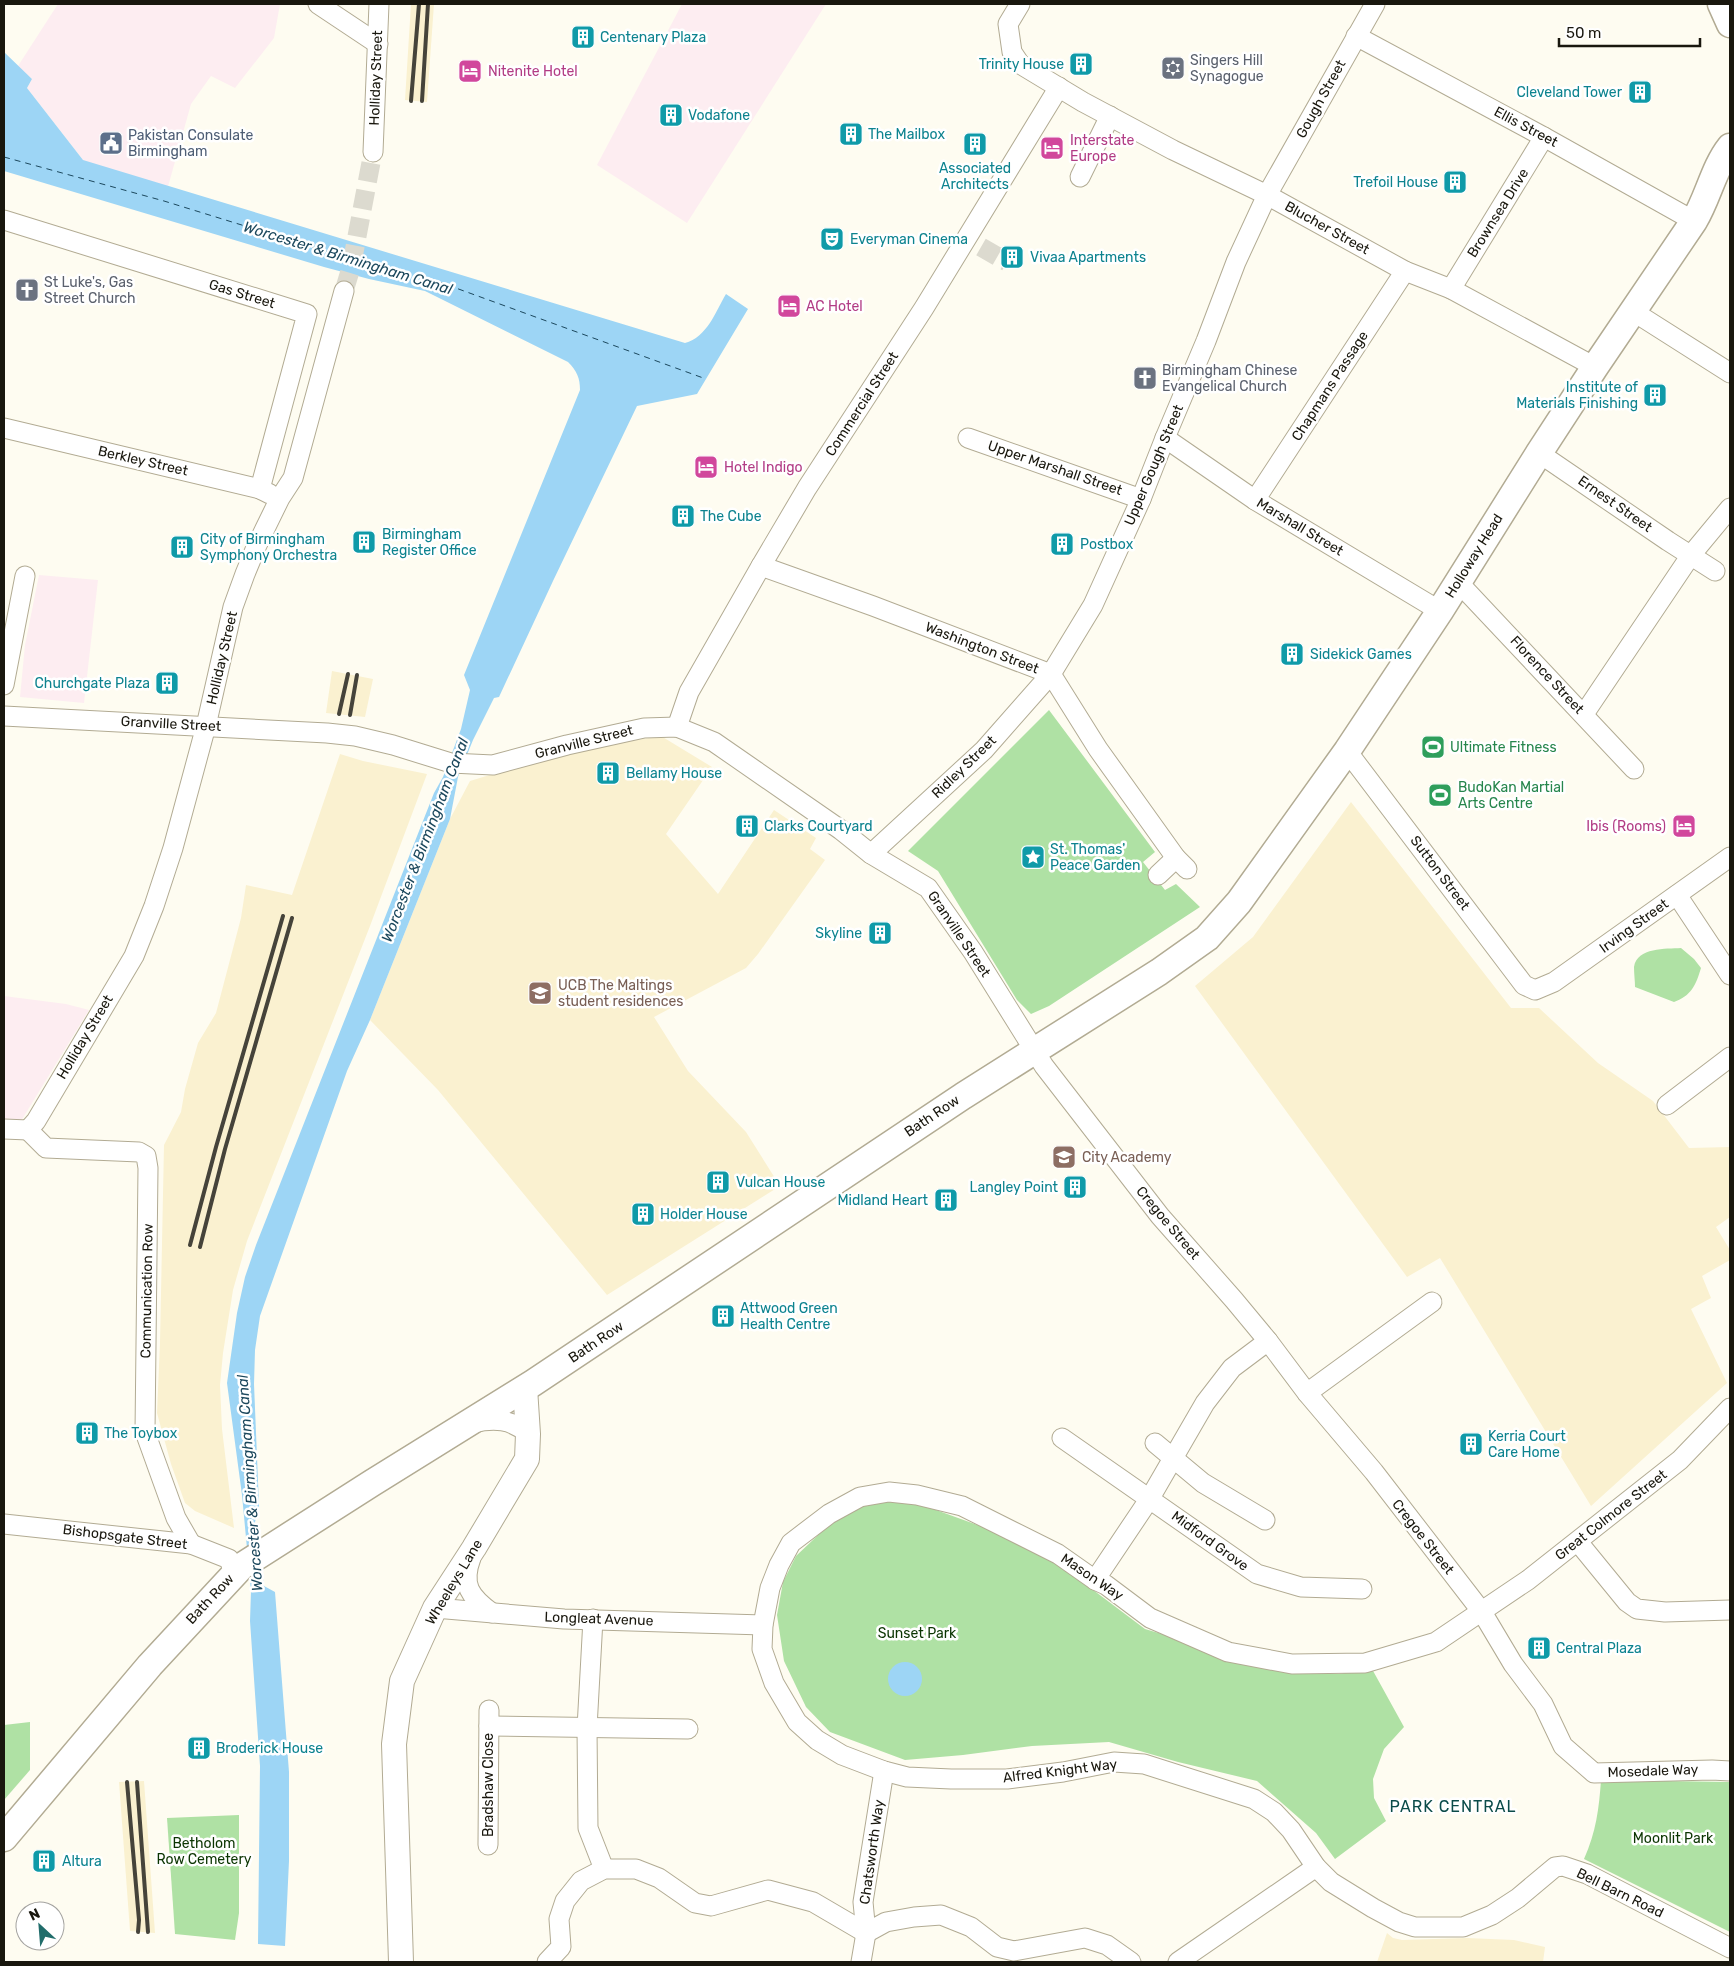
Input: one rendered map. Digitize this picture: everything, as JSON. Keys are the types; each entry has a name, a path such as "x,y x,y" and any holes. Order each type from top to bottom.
{"main road":[{"path":"1720,4 1730,24"},
{"name":"Holloway Head","path":"1239,902 1347,751 1440,611 1595,367 1699,214 1722,159 1730,146"},
{"name":"Holloway Head","path":"1699,214 1730,183"},
{"name":"Bath Row","path":"4,1838 150,1665 238,1570 291,1534 525,1388 1034,1050 1159,972 1207,938 1239,902"}],"street":[{"path":"318,4 378,44"},
{"name":"Holliday Street","path":"373,152 379,4"},
{"name":"Blucher Street","path":"1020,4 1008,24 1012,52 1020,64 1173,150 1267,195 1405,271 1451,289 1595,367"},
{"name":"Gough Street","path":"1267,195 1375,4"},
{"name":"Ellis Street","path":"1356,36 1544,137 1699,214"},
{"name":"Commercial Street","path":"677,727 689,692 761,566 808,488 974,243 1059,87"},
{"path":"1080,177 1110,116"},
{"name":"Brownsea Drive","path":"1451,289 1544,137"},
{"name":"Upper Gough Street","path":"1051,674 1092,605 1141,499 1164,438 1206,342 1236,262 1267,195"},
{"name":"Gas Street","path":"4,220 307,314 260,489"},
{"name":"Chapmans Passage","path":"1254,500 1405,271"},
{"name":"Holliday Street","path":"28,1130 36,1120 134,956 154,906 173,848 206,726 233,608 245,574 280,498 292,478 344,291"},
{"path":"1634,312 1730,373"},
{"name":"Berkley Street","path":"4,428 260,489 280,498"},
{"name":"Upper Marshall Street","path":"968,438 1141,499"},
{"name":"Marshall Street","path":"1164,438 1254,500 1440,611"},
{"name":"Ernest Street","path":"1539,453 1715,571"},
{"path":"1584,714 1691,555 1730,508"},
{"name":"Washington Street","path":"761,566 873,606 1051,674 1098,749 1181,864 1158,876"},
{"path":"4,684 25,576"},
{"name":"Florence Street","path":"1458,582 1634,769"},
{"name":"Ridley Street","path":"871,854 984,750 1051,674"},
{"name":"Granville Street","path":"4,716 299,730 355,736 393,745 451,763 493,765 567,745 644,728 677,727 714,742 841,830 871,854 928,888 973,952 1034,1050"},
{"name":"Sutton Street","path":"1347,751 1524,986 1535,990"},
{"name":"Irving Street","path":"1535,990 1554,982 1730,857"},
{"path":"1677,895 1730,975"},
{"name":"Cregoe Street","path":"1034,1050 1160,1216 1268,1341 1307,1393 1374,1472 1482,1612"},
{"path":"1668,1105 1730,1057"},
{"path":"4,1129 28,1130"},
{"name":"Communication Row","path":"28,1130 46,1148 139,1152 146,1156 148,1178 145,1432 176,1518 191,1544"},
{"path":"1307,1393 1432,1302"},
{"path":"1095,1580 1150,1498 1205,1402 1232,1368 1268,1341"},
{"name":"Wheeleys Lane","path":"401,1962 394,1744 402,1681 435,1608 474,1548 526,1459 528,1434 525,1388"},
{"name":"Great Colmore Street","path":"1482,1612 1578,1542 1680,1460 1730,1408"},
{"path":"465,1425 493,1419 520,1426 528,1434"},
{"name":"Midford Grove","path":"1062,1438 1257,1574 1301,1587 1362,1589"},
{"path":"1155,1443 1202,1482 1264,1520"},
{"name":"Mason Way","path":"763,1625 770,1588 778,1565 790,1543 828,1514 860,1497 889,1492 917,1495 962,1506 1058,1554 1150,1618 1228,1652 1292,1664 1365,1663 1436,1642 1482,1612"},
{"name":"Bishopsgate Street","path":"4,1524 191,1544 229,1559 238,1570"},
{"path":"1578,1542 1627,1602 1637,1609 1665,1612 1730,1610"},
{"path":"474,1548 465,1572 467,1585 478,1603 492,1613"},
{"name":"Longleat Avenue","path":"435,1608 593,1619 763,1625"},
{"name":"Mosedale Way","path":"1482,1612 1513,1664 1543,1704 1563,1746 1594,1773 1730,1771"},
{"path":"593,1619 587,1728 588,1828 604,1869"},
{"name":"Alfred Knight Way","path":"763,1625 762,1649 774,1682 797,1722 817,1740 842,1755 884,1771 907,1777 952,1779 1007,1778 1063,1772 1114,1762 1144,1764 1254,1799 1274,1812 1291,1830 1316,1867"},
{"name":"Bradshaw Close","path":"488,1845 489,1718 587,1728 688,1729"},
{"name":"Chatsworth Way","path":"861,1962 866,1933 863,1902 884,1771"},
{"name":"Bell Barn Road","path":"1316,1867 1331,1882 1351,1896 1400,1922 1415,1927 1463,1926 1492,1915 1518,1898 1555,1866 1563,1866 1587,1874 1730,1948"},
{"path":"1178,1962 1316,1867"},
{"path":"547,1962 561,1947 559,1920 565,1901 581,1881 604,1869 636,1869 659,1878 695,1903 711,1906 768,1890 813,1902 866,1933 886,1922 941,1915 971,1928 997,1947 1014,1951 1085,1938 1107,1945 1131,1962"}],"shaded area":[{"path":"58,4 280,4 274,38 235,88 211,76 191,104 164,201 79,177 83,160 27,88 32,79 18,66"},
{"path":"411,4 434,4 427,102 405,100"},
{"path":"682,4 826,4 687,223 597,165"},
{"path":"39,575 98,580 84,703 20,697 25,645"},
{"path":"332,671 373,679 365,717 326,713"},
{"name":"UCB The Maltings student residences","path":"661,736 712,767 666,834 718,894 774,810 816,838 810,849 825,860 746,968 654,1017 688,1071 746,1132 780,1186 607,1295 438,1090 370,1020 450,819 470,781 565,752"},
{"path":"340,754 363,761 427,774 247,1241 233,1290 220,1385 222,1429 234,1528 195,1511 185,1503 171,1464 157,1413 164,1145 181,1112 185,1089 198,1043 216,1013 241,918 246,885 292,895"},
{"path":"1351,802 1511,1008 1539,1008 1598,1063 1653,1101 1689,1148 1730,1147 1730,1217 1716,1227 1730,1250 1730,1260 1702,1276 1711,1298 1691,1309 1727,1383 1591,1506 1440,1258 1407,1277 1195,986 1253,937"},
{"path":"4,996 66,1004 89,1010 21,1121 4,1119"},
{"path":"144,1781 155,1933 130,1931 119,1782"},
{"path":"1387,1933 1393,1938 1402,1940 1467,1938 1514,1940 1545,1947 1543,1962 1377,1962"}],"green space":[{"name":"St. Thomas' Peace Garden","path":"1049,710 1155,852 1143,862 1165,890 1176,884 1200,907 1049,1006 1031,1014 1017,1000 938,871 908,851"},
{"path":"1681,948 1701,968 1695,985 1685,997 1674,1002 1635,987 1634,967 1636,960 1640,956 1653,950"},
{"name":"Sunset Park","path":"894,1501 925,1506 983,1527 1060,1565 1145,1629 1293,1673 1338,1674 1372,1669 1404,1727 1384,1749 1373,1779 1374,1798 1386,1821 1335,1859 1316,1833 1257,1781 1178,1762 1109,1742 1032,1746 905,1760 830,1732 806,1707 784,1661 777,1615 783,1582 796,1556 834,1520 862,1506"},
{"path":"30,1722 30,1770 4,1800 4,1725"},
{"name":"Moonlit Park","path":"1601,1780 1730,1782 1730,1932 1584,1859 1596,1820"},
{"name":"Betholom Row Cemetery","path":"239,1815 239,1913 235,1940 175,1934 167,1818"}],"water":[{"name":"Worcester & Birmingham Canal","path":"4,52 32,79 27,88 83,160 685,343 693,340 705,330 726,294 748,309 697,394 637,406 499,697 494,698 473,740 458,777 450,819 370,1020 347,1071 260,1316 255,1350 254,1384 259,1506 255,1522 264,1586 275,1592 289,1772 289,1861 285,1946 258,1944 260,1766 250,1621 251,1591 242,1495 227,1383 237,1313 245,1277 256,1245 461,729 470,690 464,675 580,390 579,382 576,372 568,362 425,291 324,267 4,171"},
{"path":"905,1662 917,1667 922,1679 917,1691 905,1696 893,1691 888,1679 893,1667"}],"ferry route":[{"path":"4,157 164,201 381,268 442,283 706,379"}],"tunnel":[{"path":"344,291 351,268 373,152"},
{"path":"981,247 1007,262"}],"railway":[{"path":"411,101 419,4"},
{"path":"422,101 428,4"},
{"path":"339,714 348,674"},
{"path":"350,715 357,675"},
{"path":"190,1245 216,1147 283,916"},
{"path":"200,1247 225,1149 292,918"},
{"path":"127,1782 139,1920 138,1932"},
{"path":"137,1782 148,1932"}],"place":[{"name":"Centenary Plaza","path":"583,37"},
{"name":"Trinity House","path":"1081,64"},
{"name":"Singers Hill Synagogue","path":"1173,68"},
{"name":"Nitenite Hotel","path":"470,71"},
{"name":"Cleveland Tower","path":"1640,92"},
{"name":"Vodafone","path":"671,115"},
{"name":"The Mailbox","path":"851,134"},
{"name":"Pakistan Consulate Birmingham","path":"111,143"},
{"name":"Associated Architects","path":"975,144"},
{"name":"Interstate Europe","path":"1052,148"},
{"name":"Trefoil House","path":"1455,182"},
{"name":"Everyman Cinema","path":"832,239"},
{"name":"Vivaa Apartments","path":"1012,257"},
{"name":"St Luke's, Gas Street Church","path":"27,290"},
{"name":"AC Hotel","path":"789,306"},
{"name":"Birmingham Chinese Evangelical Church","path":"1145,378"},
{"name":"Institute of Materials Finishing","path":"1655,395"},
{"name":"Hotel Indigo","path":"706,467"},
{"name":"The Cube","path":"683,516"},
{"name":"Birmingham Register Office","path":"364,542"},
{"name":"Postbox","path":"1062,544"},
{"name":"City of Birmingham Symphony Orchestra","path":"182,547"},
{"name":"Sidekick Games","path":"1292,654"},
{"name":"Churchgate Plaza","path":"167,683"},
{"name":"Ultimate Fitness","path":"1433,747"},
{"name":"Bellamy House","path":"608,773"},
{"name":"BudoKan Martial Arts Centre","path":"1440,795"},
{"name":"Clarks Courtyard","path":"747,826"},
{"name":"Ibis (Rooms)","path":"1684,826"},
{"name":"St. Thomas' Peace Garden","path":"1033,857"},
{"name":"Skyline","path":"880,933"},
{"name":"UCB The Maltings student residences","path":"540,993"},
{"name":"City Academy","path":"1064,1157"},
{"name":"Vulcan House","path":"718,1182"},
{"name":"Langley Point","path":"1075,1187"},
{"name":"Midland Heart","path":"946,1200"},
{"name":"Holder House","path":"643,1214"},
{"name":"Attwood Green Health Centre","path":"723,1316"},
{"name":"The Toybox","path":"87,1433"},
{"name":"Kerria Court Care Home","path":"1471,1444"},
{"name":"Central Plaza","path":"1539,1648"},
{"name":"Broderick House","path":"199,1748"},
{"name":"Altura","path":"44,1861"}],"district":[{"name":"PARK CENTRAL","path":"1453,1806"}]}
